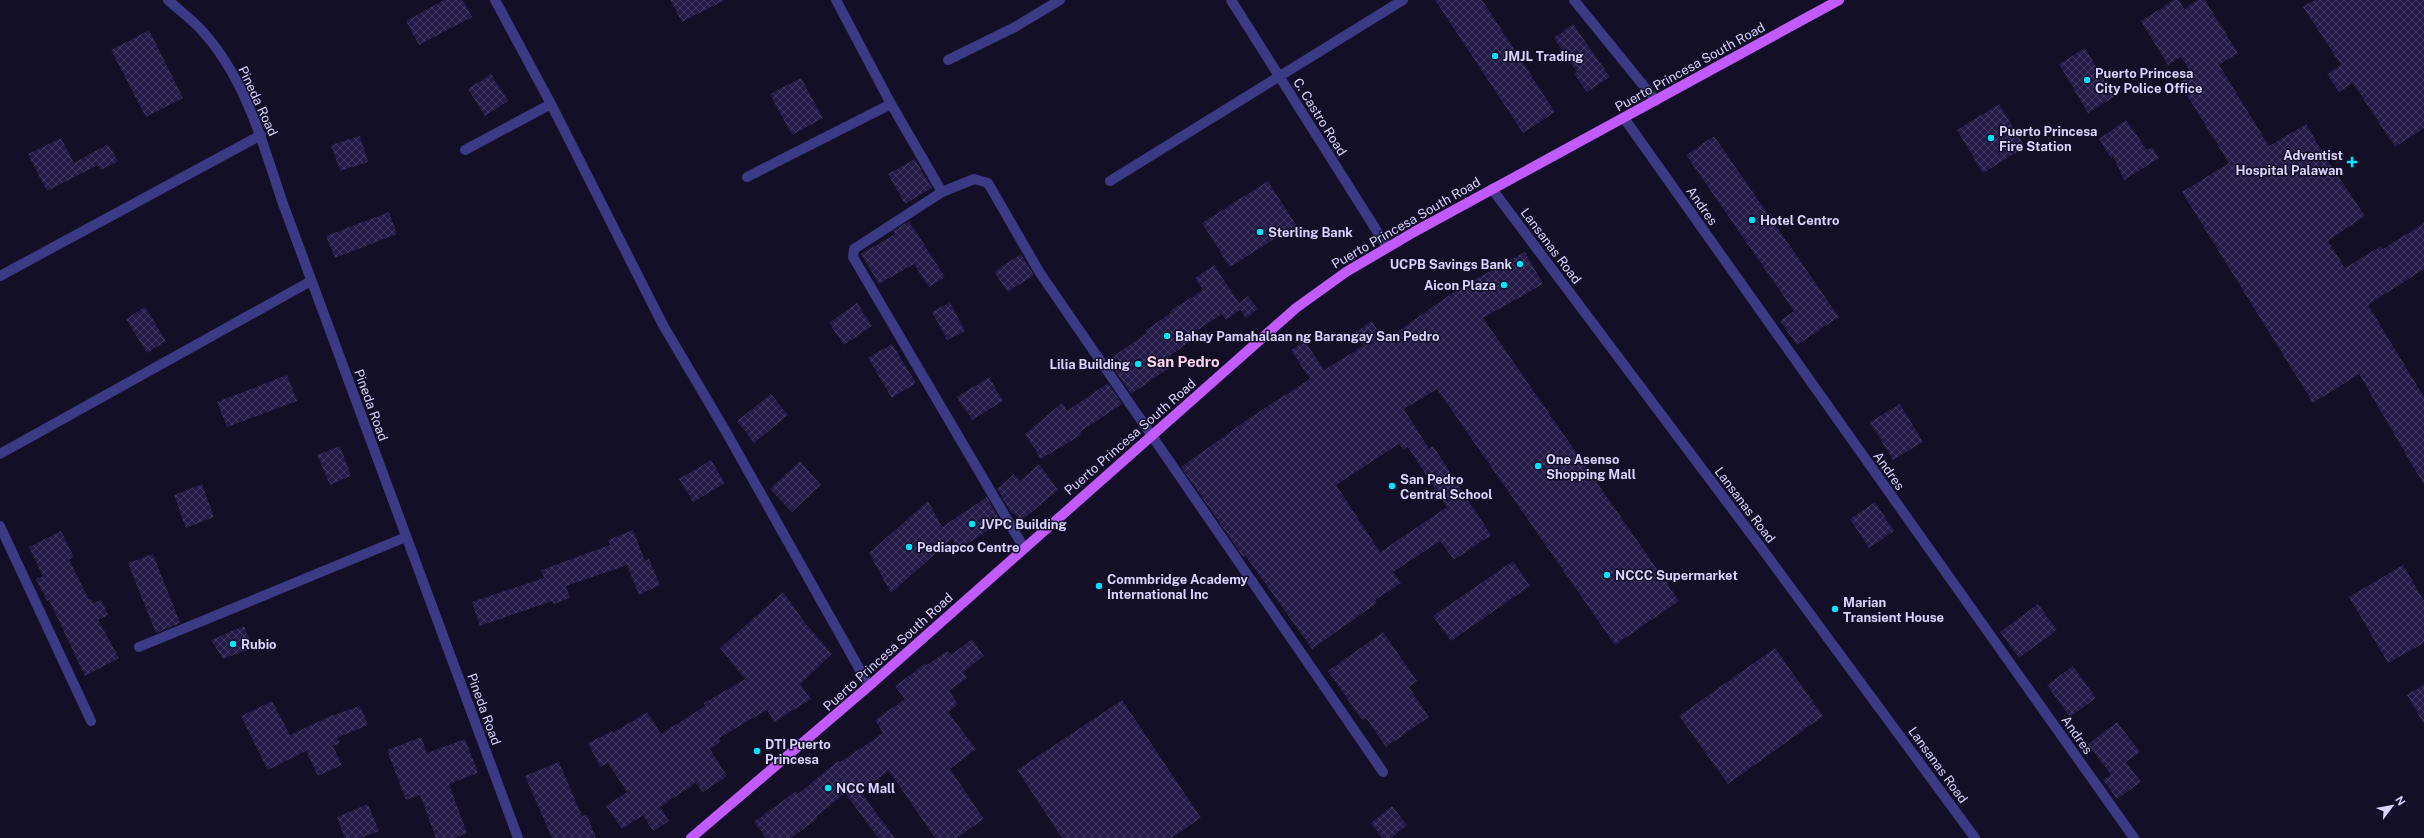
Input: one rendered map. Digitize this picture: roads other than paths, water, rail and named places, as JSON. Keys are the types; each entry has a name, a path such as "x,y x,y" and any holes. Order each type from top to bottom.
{"main road":[{"name":"Puerto Princesa South Road","path":"691,838 869,686 1296,308 1346,272 1387,247 1839,0"}],"street":[{"name":"Pineda Road","path":"168,0 204,33 221,55 240,90 261,135 311,281 518,838"},
{"path":"495,0 552,104 663,325 725,430 869,686"},
{"path":"836,0 891,104 942,192"},
{"path":"948,60 1015,27 1060,0"},
{"name":"C. Castro Road","path":"1231,0 1387,247"},
{"path":"1110,181 1403,0"},
{"path":"1574,0 1656,101"},
{"path":"465,150 552,104"},
{"path":"747,177 891,104"},
{"name":"Andres","path":"1624,118 2134,838"},
{"path":"0,276 261,135"},
{"path":"1024,548 853,257 854,249 942,192 974,179 988,183 1040,272 1383,772"},
{"name":"Lansanas Road","path":"1492,189 1760,546 1975,838"},
{"path":"0,454 311,281"},
{"path":"0,526 92,721"},
{"path":"138,647 406,537"}],"place":[{"name":"JMJL Trading","path":"1495,56"},
{"name":"Puerto Princesa City Police Office","path":"2087,80"},
{"name":"Puerto Princesa Fire Station","path":"1991,138"},
{"name":"Adventist Hospital Palawan","path":"2352,162"},
{"name":"Hotel Centro","path":"1752,220"},
{"name":"Sterling Bank","path":"1260,232"},
{"name":"UCPB Savings Bank","path":"1520,264"},
{"name":"Aicon Plaza","path":"1504,285"},
{"name":"Bahay Pamahalaan ng Barangay San Pedro","path":"1167,336"},
{"name":"Lilia Building","path":"1138,364"},
{"name":"One Asenso Shopping Mall","path":"1538,466"},
{"name":"San Pedro Central School","path":"1392,486"},
{"name":"JVPC Building","path":"972,524"},
{"name":"Pediapco Centre","path":"909,547"},
{"name":"NCCC Supermarket","path":"1607,575"},
{"name":"Commbridge Academy International Inc","path":"1099,586"},
{"name":"Marian Transient House","path":"1835,609"},
{"name":"Rubio","path":"233,644"},
{"name":"DTI Puerto Princesa","path":"757,751"},
{"name":"NCC Mall","path":"828,788"}],"district":[{"name":"San Pedro","path":"1183,361"}]}
